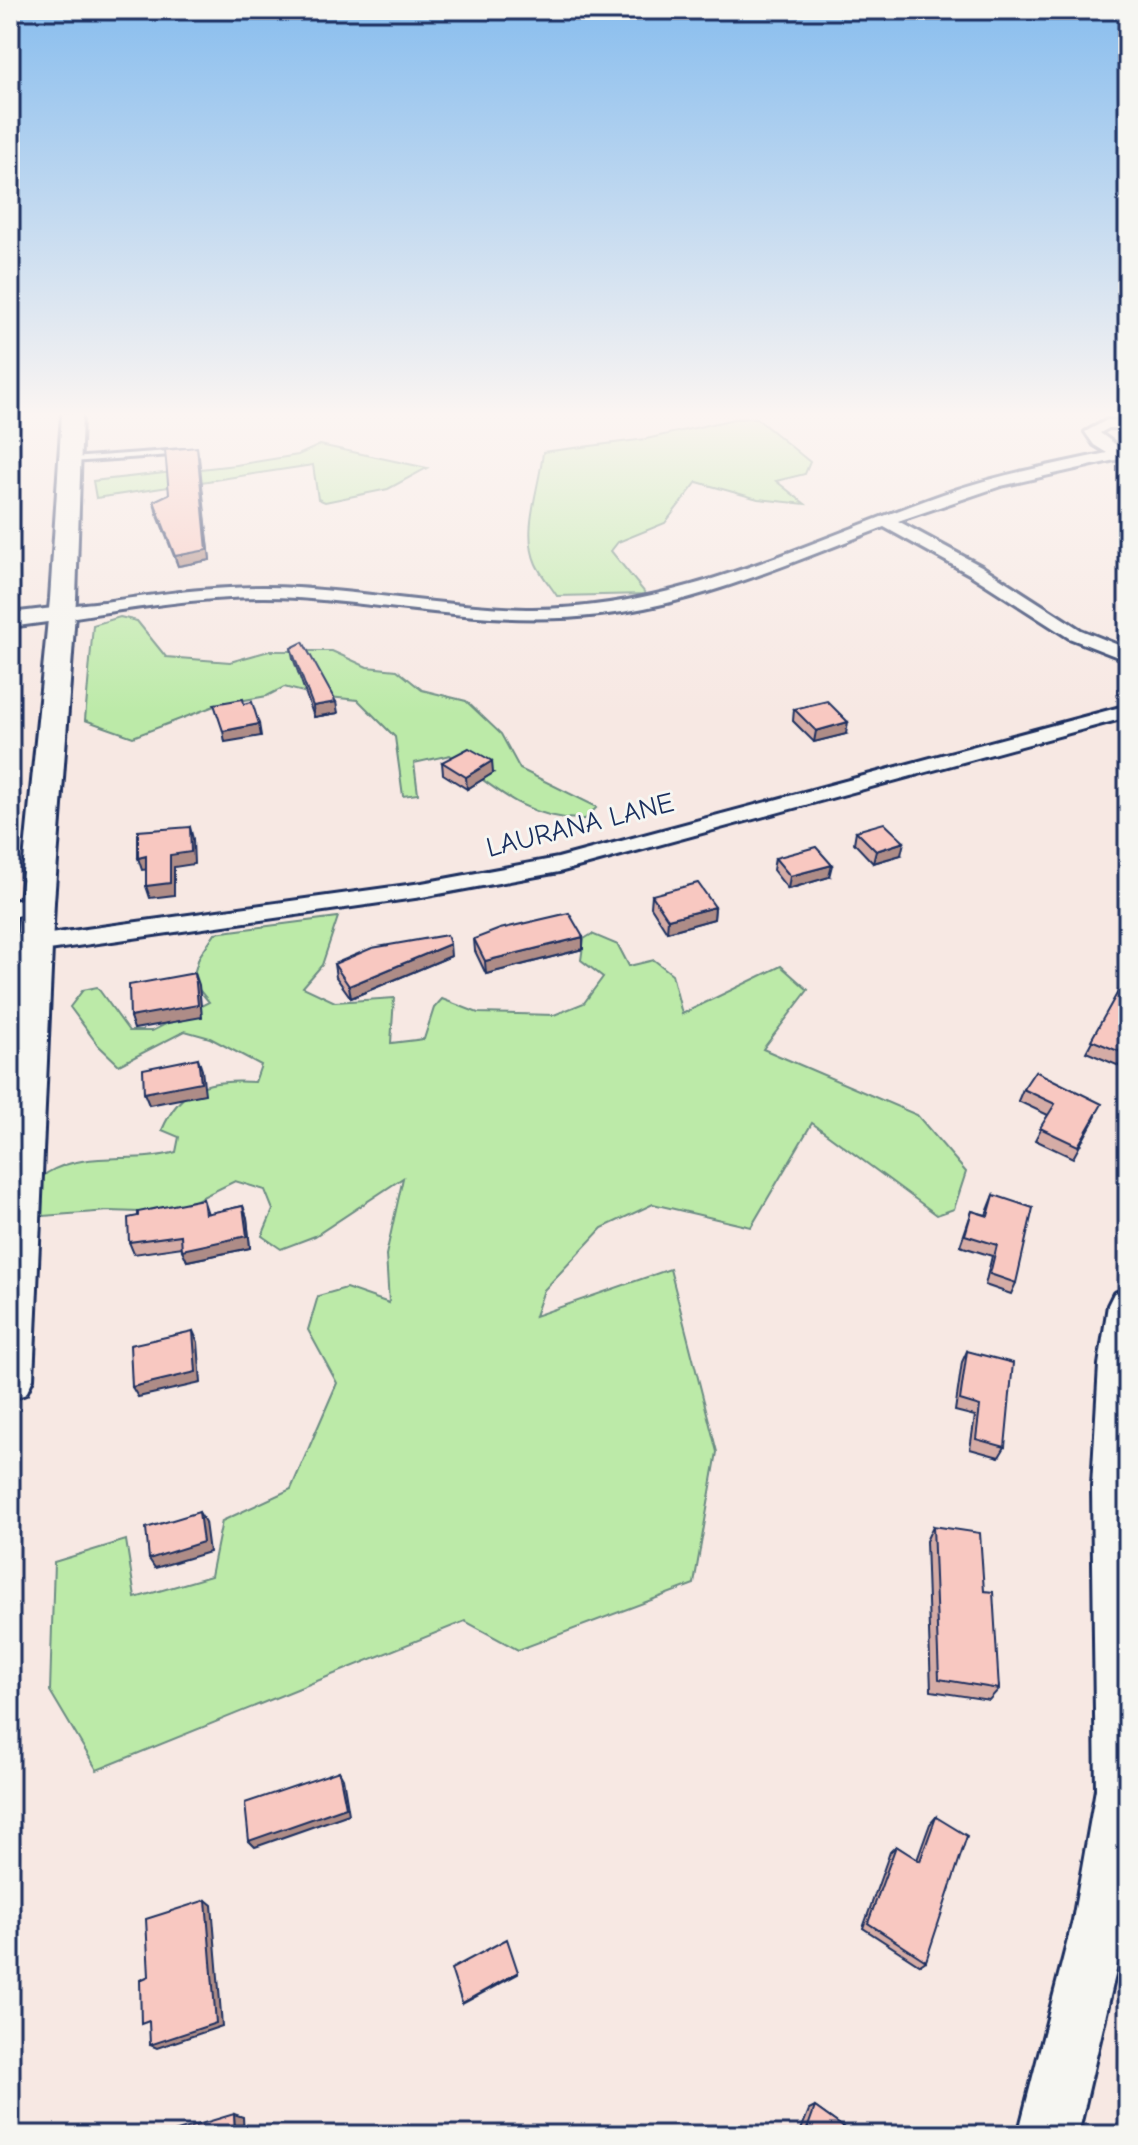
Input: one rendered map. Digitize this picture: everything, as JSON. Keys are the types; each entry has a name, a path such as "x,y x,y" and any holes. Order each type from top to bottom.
{"main road":[{"path":"10,1379 35,944 24,906 62,614 68,514"}],"street":[{"path":"10,620 204,595 266,593 517,613 593,611 654,602 713,585 905,514"},
{"path":"885,521 977,571 1075,634 1128,656"},
{"name":"LAURANA LANE","path":"35,944 422,890 545,868 1128,711"},
{"path":"1048,2135 1095,1949 1116,1841 1122,1789 1116,1440 1119,1369 1128,1305"},
{"path":"1095,1949 1128,1858"}],"green space":[{"path":"532,514 672,514 665,523 618,542 611,551 646,594 557,596 536,564 530,537"},
{"path":"120,617 137,621 166,657 230,662 269,651 332,651 367,667 397,670 422,690 466,701 501,734 520,769 597,807 585,819 565,818 529,808 497,790 450,755 414,763 418,794 403,796 395,737 358,700 319,696 284,687 267,696 217,705 133,737 85,720 93,625"},
{"path":"338,917 322,965 303,987 335,1002 394,998 391,1043 424,1039 434,1008 442,999 478,1013 554,1015 584,1003 603,977 581,960 584,939 592,934 618,945 629,966 654,960 672,974 682,1014 781,966 808,990 763,1049 917,1115 966,1172 954,1209 937,1215 812,1123 751,1227 653,1204 602,1228 544,1290 535,1316 670,1269 717,1452 694,1584 518,1650 465,1621 97,1770 50,1691 54,1562 126,1540 135,1598 211,1576 222,1521 291,1489 337,1383 308,1330 318,1296 346,1288 389,1303 386,1255 403,1178 315,1236 281,1249 262,1236 273,1210 265,1190 235,1181 170,1213 109,1211 43,1216 29,1199 47,1173 62,1166 94,1159 176,1152 179,1137 162,1130 178,1103 188,1094 211,1084 255,1082 261,1065 210,1038 185,1031 119,1065 98,1045 70,1007 83,990 97,987 129,1031 152,1031 209,1002 192,981 199,957 215,933"}],"building":[{"path":"159,514 204,514 207,550 175,556"},
{"path":"303,642 336,702 313,706 291,648"},
{"path":"243,699 244,704 252,702 259,724 223,731 214,704"},
{"path":"827,701 848,722 816,731 794,709"},
{"path":"469,748 492,761 466,777 442,762"},
{"path":"884,823 904,842 876,851 856,831"},
{"path":"190,827 191,852 170,855 170,883 146,886 146,856 138,858 138,831"},
{"path":"816,847 832,865 790,876 775,858"},
{"path":"698,883 715,907 668,919 652,895"},
{"path":"569,913 583,937 485,961 474,939 500,929"},
{"path":"447,935 450,944 349,986 334,964 372,948"},
{"path":"195,973 198,1005 130,1017 129,985"},
{"path":"1128,974 1128,1055 1091,1040"},
{"path":"198,1058 201,1082 144,1093 143,1069"},
{"path":"1035,1071 1102,1104 1078,1146 1040,1128 1055,1104 1023,1089"},
{"path":"994,1195 1033,1208 1016,1283 990,1274 997,1245 965,1235 972,1211 988,1216"},
{"path":"203,1199 205,1214 243,1206 247,1236 182,1250 181,1235 129,1242 128,1218 138,1216 138,1212"},
{"path":"193,1331 196,1372 132,1387 130,1345"},
{"path":"967,1351 1013,1363 1005,1447 976,1439 980,1406 960,1400"},
{"path":"199,1512 203,1542 149,1559 146,1528"},
{"path":"933,1526 980,1533 984,1591 993,1592 999,1689 939,1679"},
{"path":"339,1771 346,1807 249,1841 245,1803"},
{"path":"936,1817 967,1836 926,1961 868,1923 896,1846 920,1861"},
{"path":"206,1900 216,2023 150,2045 149,2021 141,2024 140,1980 149,1976 146,1919"},
{"path":"507,1939 518,1972 462,2003 451,1969"},
{"path":"815,2107 854,2135 805,2135"},
{"path":"234,2114 235,2135 164,2135"}]}
